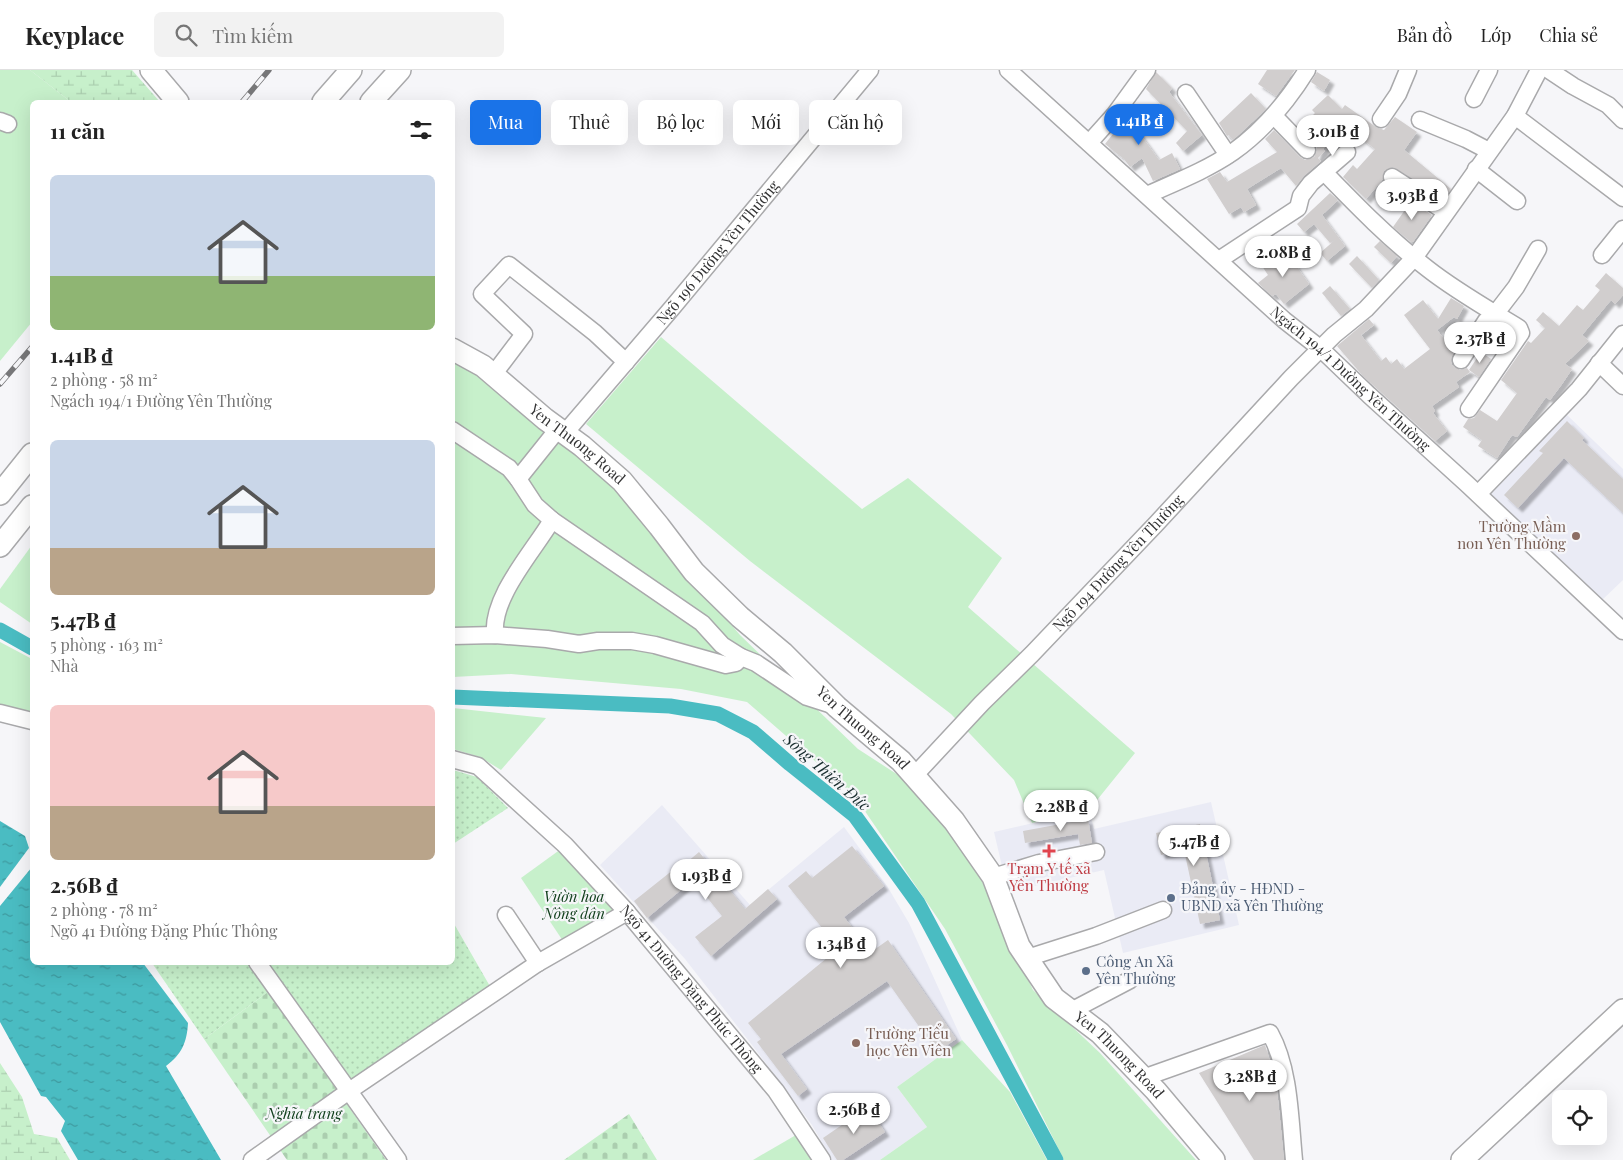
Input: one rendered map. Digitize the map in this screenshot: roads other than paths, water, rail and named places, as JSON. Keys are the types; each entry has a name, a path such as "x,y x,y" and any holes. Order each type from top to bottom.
{"main road":[{"path":"151,70 176,100"},
{"path":"325,100 351,70"},
{"path":"374,100 400,70"},
{"name":"Yen Thuong Road","path":"457,353 483,366 622,481 694,572 740,617 783,653 837,707 901,761 954,821 993,877 1019,946 1054,998 1100,1032 1203,1145 1214,1160"},
{"path":"0,494 30,456"},
{"path":"0,546 30,514"},
{"path":"1462,1160 1623,1010"}],"street":[{"name":"Ngõ 196 Đường Yên Thường","path":"518,480 626,362 870,70"},
{"name":"Ngách 194/1 Đường Yên Thường","path":"1008,70 1284,320 1321,349 1623,631"},
{"path":"1090,144 1147,70"},
{"path":"1147,195 1195,174 1228,155 1274,116 1290,97 1307,70"},
{"path":"1381,120 1398,94 1408,70"},
{"path":"1474,99 1489,70"},
{"name":"Ngõ 194 Đường Yên Thường","path":"914,776 982,703 1032,654 1143,538 1291,378 1334,335 1366,309 1414,258 1515,116 1539,70"},
{"path":"1549,70 1573,86 1608,105 1623,120"},
{"path":"1186,93 1228,155"},
{"path":"1274,116 1307,150"},
{"path":"1515,116 1623,198"},
{"path":"1420,120 1466,139 1489,152"},
{"path":"1219,260 1298,208 1301,196 1311,183 1347,152"},
{"path":"1476,169 1517,201"},
{"path":"1324,172 1373,222 1414,258 1463,294 1519,328 1521,333 1469,409"},
{"path":"1392,177 1446,212"},
{"path":"1602,255 1623,229"},
{"path":"1461,360 1486,321 1496,313 1516,287 1538,249"},
{"path":"493,375 524,334 482,294 509,265 595,333 626,362"},
{"path":"1478,494 1567,401 1623,334"},
{"path":"1599,364 1623,386"},
{"path":"455,432 509,468 535,505 552,520 702,623 722,646 756,663 807,697 837,707"},
{"path":"495,635 496,613 501,602 524,562 552,520"},
{"path":"455,636 495,635 580,644 598,641 632,641 655,645 726,665 736,663 741,657"},
{"path":"0,713 30,720"},
{"name":"Ngõ 41 Đường Đặng Phúc Thông","path":"455,760 478,766 565,846 627,912 776,1091 822,1160"},
{"path":"993,877 1039,863 1096,852"},
{"path":"1027,958 1096,936 1163,910"},
{"path":"252,1160 349,1091 538,963 627,912"},
{"path":"506,914 538,963"},
{"path":"259,965 398,1160"},
{"path":"1071,1011 1130,980"},
{"path":"1143,1078 1270,1033 1276,1044 1287,1089 1294,1160"}],"water":[{"path":"0,821 25,836 29,848 0,887"},
{"path":"30,869 30,965 144,965 188,1023 183,1047 166,1066 221,1160 78,1160 61,1131 65,1121 46,1097 41,1096 0,1022 0,906"}],"waterway":[{"name":"Sông Thiên Đức","path":"0,630 30,647"},
{"name":"Sông Thiên Đức","path":"455,697 670,706 718,714 753,732 855,816 918,903 1056,1160"}],"railway":[{"path":"244,100 269,70"},
{"path":"0,384 30,349"}],"place":[{"name":"Trường Mầm non Yên Thường","path":"1576,536"},
{"name":"Trạm Y tế xã Yên Thường","path":"1049,851"},
{"name":"Đảng ủy - HĐND - UBND xã Yên Thường","path":"1171,898"},
{"name":"Công An Xã Yên Thường","path":"1086,971"},
{"name":"Trường Tiểu học Yên Viên","path":"856,1043"}],"park label":[{"name":"Vườn hoa Nông dân","path":"574,906"},
{"name":"Nghĩa trang","path":"304,1114"}]}
